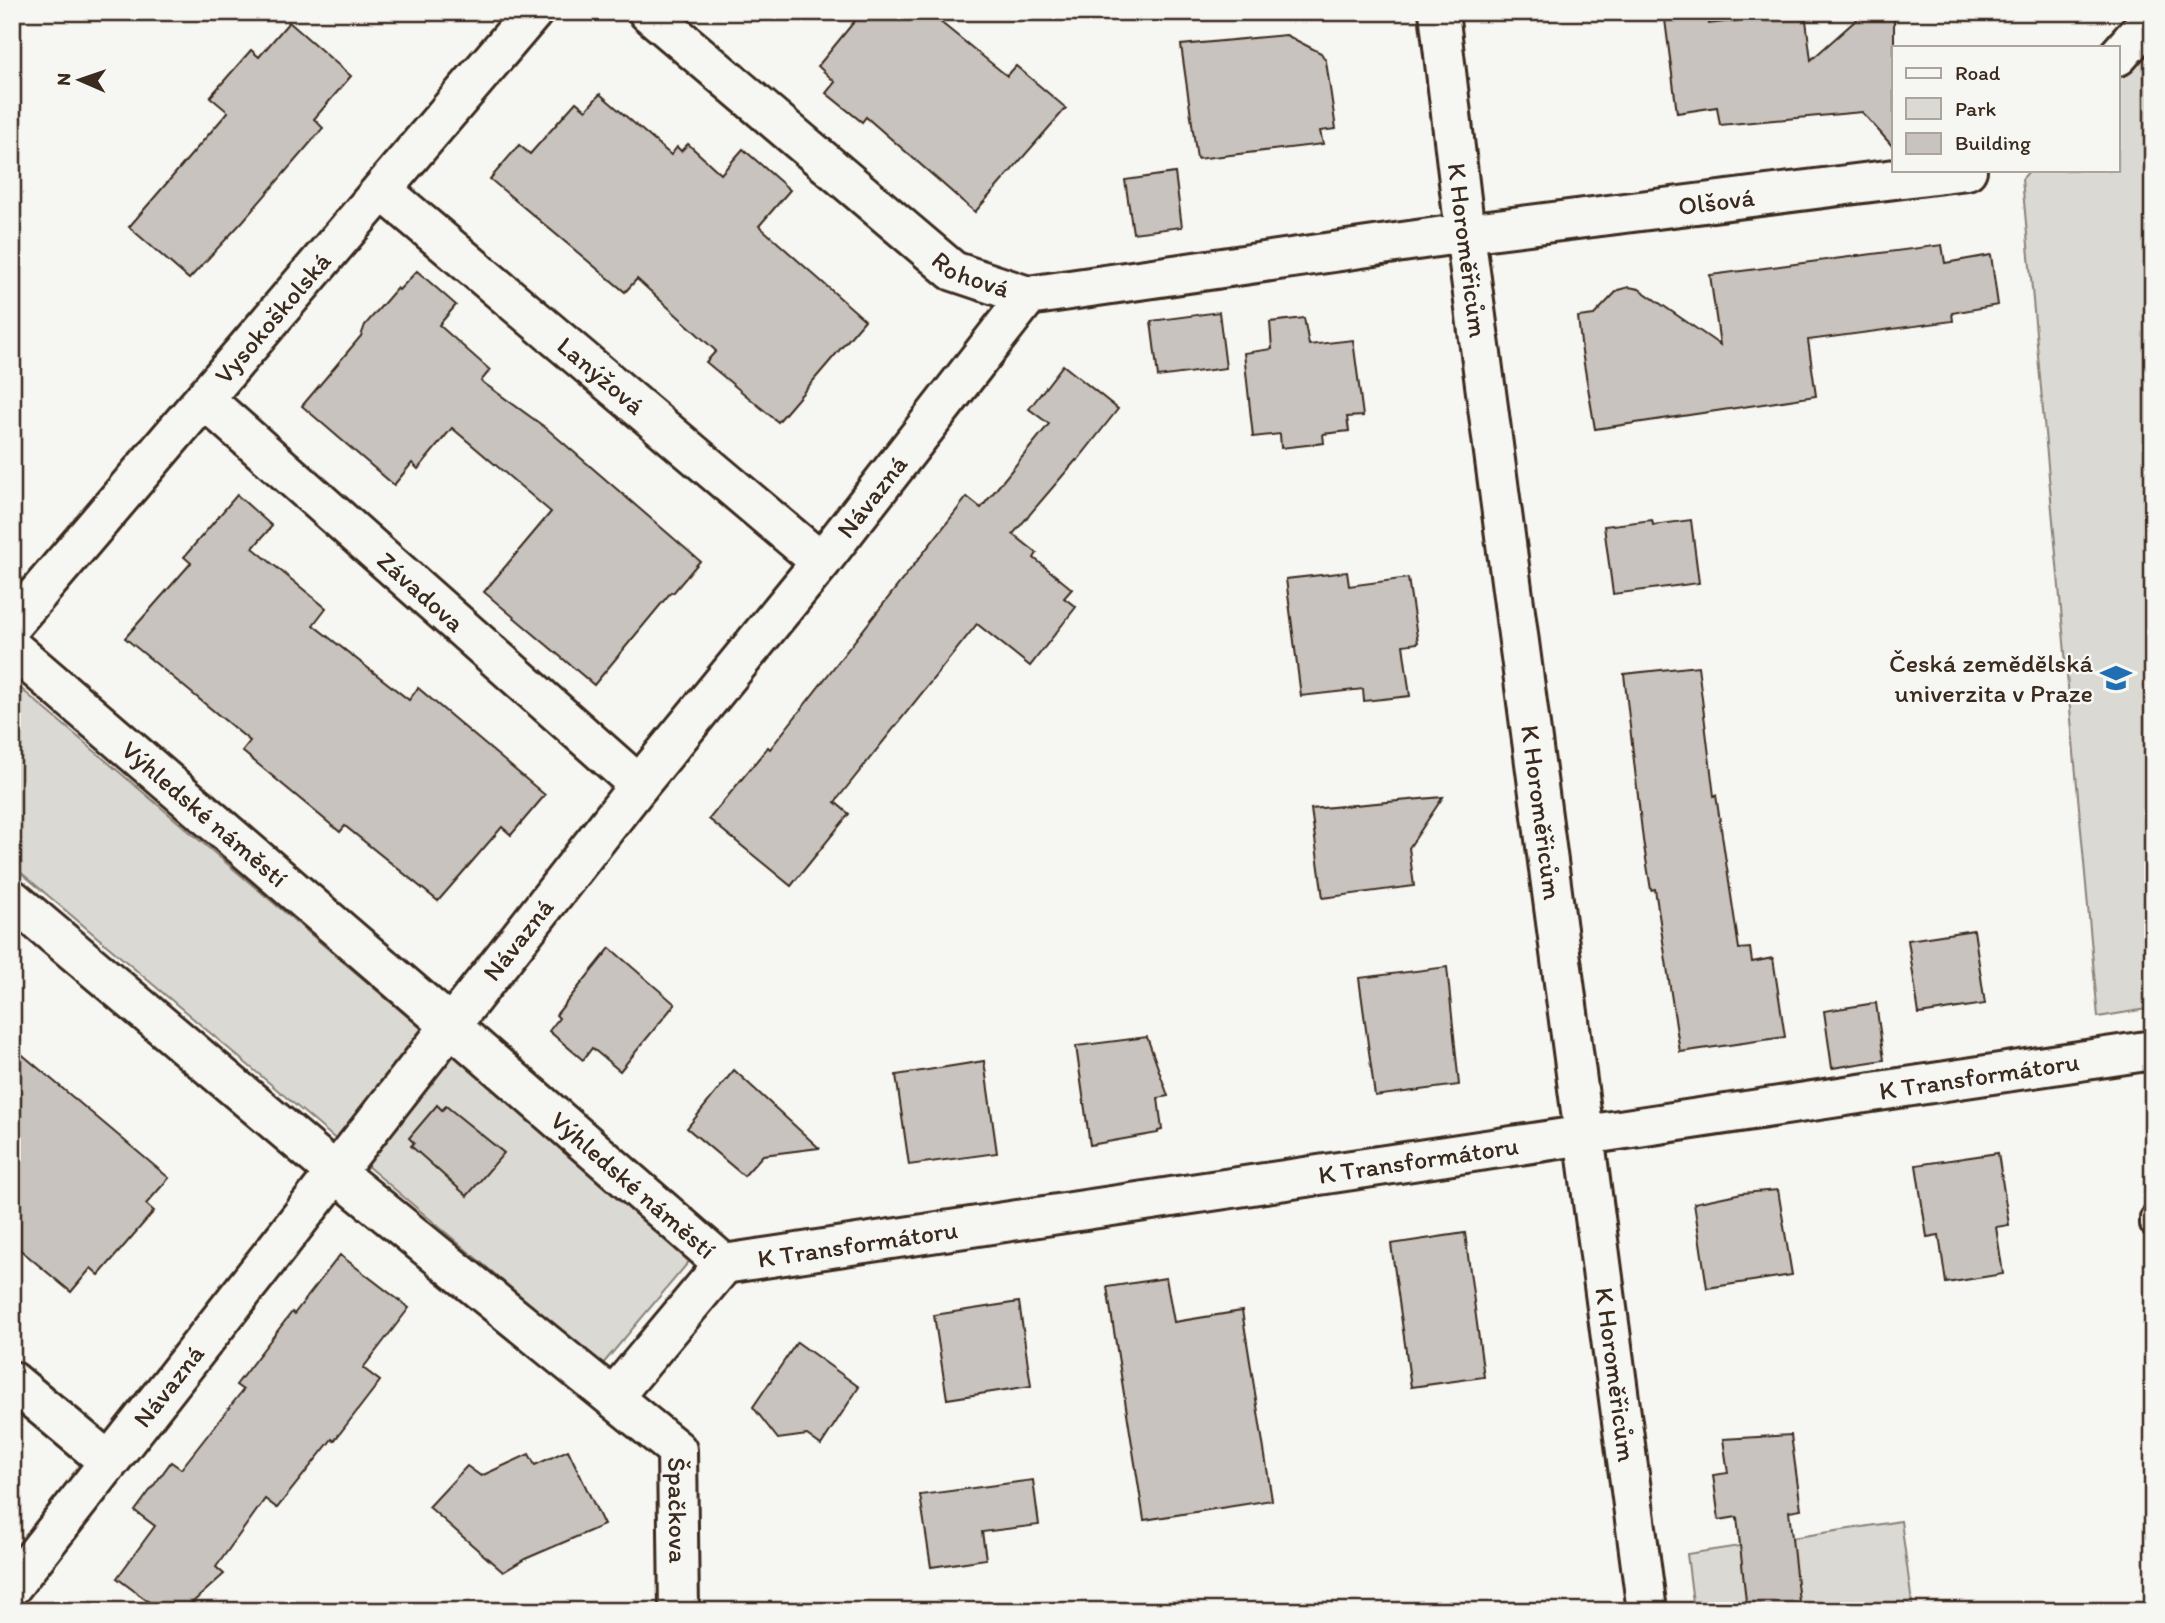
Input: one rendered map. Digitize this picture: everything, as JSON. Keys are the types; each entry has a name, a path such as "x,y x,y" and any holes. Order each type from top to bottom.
{"street":[{"name":"Vysokoškolská","path":"12,624 533,12"},
{"name":"Rohová","path":"648,12 953,271 1028,296 1465,233"},
{"name":"K Horoměřicům","path":"1439,12 1465,233 1647,1611"},
{"path":"2120,53 2153,16"},
{"name":"Olšová","path":"1465,233 1951,172"},
{"name":"Lanýžová","path":"382,190 821,562"},
{"name":"Návazná","path":"12,1586 639,785 821,562 1028,296"},
{"name":"Závadova","path":"204,399 639,785"},
{"name":"Výhledské náměstí","path":"12,648 724,1264 612,1397"},
{"path":"12,899 336,1173 612,1397"},
{"name":"K Transformátoru","path":"724,1264 2153,1050"},
{"path":"12,1381 108,1461"},
{"name":"Špačkova","path":"612,1397 677,1450 679,1611"}],"lane":[{"path":"2153,1218 2153,1224"}],"green space":[{"name":"Česká zemědělská univerzita v Praze","path":"2153,31 2153,1008 2098,1017 2022,179 2028,172 2120,172 2120,69"},
{"path":"12,681 692,1258 602,1365 12,865"},
{"path":"1901,1521 1913,1611 1800,1611 1795,1570 1747,1611 1694,1611 1687,1554"}],"building":[{"path":"862,12 928,12 1007,76 1016,66 1066,108 975,212 866,117 862,122 826,93 835,82 818,66"},
{"path":"1664,12 1707,12 1709,24 1805,12 1811,60 1865,12 1894,12 1892,146 1862,112 1720,125 1717,107 1677,113"},
{"path":"289,22 351,76 314,119 323,128 189,279 129,227 228,112 210,97 251,50 259,57"},
{"path":"1286,35 1321,53 1326,61 1336,129 1320,131 1323,144 1197,159 1181,45"},
{"path":"600,94 671,155 677,147 681,151 688,144 721,174 743,149 790,190 759,226 865,320 778,422 706,362 716,351 637,279 625,292 490,179 519,145 530,154 576,102 586,110"},
{"path":"1175,173 1182,227 1133,233 1125,180"},
{"path":"1942,245 1945,263 1991,255 1998,305 1952,313 1953,321 1808,340 1816,396 1595,429 1578,317 1594,315 1618,290 1629,287 1639,289 1720,345 1710,275"},
{"path":"417,271 456,305 439,325 490,370 481,381 546,428 700,561 594,685 484,592 551,512 452,428 418,469 412,463 394,485 302,406 361,336 365,325 397,288 399,290"},
{"path":"1219,312 1226,368 1158,377 1151,321"},
{"path":"1304,318 1309,345 1353,340 1363,416 1347,417 1349,431 1323,434 1324,443 1281,448 1280,434 1253,437 1244,353 1272,349 1270,322"},
{"path":"1063,365 1118,409 1013,534 1037,553 1034,558 1072,589 1064,598 1076,607 1030,666 977,624 835,802 849,814 791,886 709,819 768,747 770,749 967,497 981,508 1049,424 1029,409"},
{"path":"237,495 272,526 253,548 326,608 313,625 409,700 418,688 545,795 511,835 502,827 438,901 345,826 340,832 242,751 250,741 125,638 191,563 184,557"},
{"path":"1652,520 1653,525 1691,520 1699,583 1613,594 1604,526"},
{"path":"1347,572 1349,586 1408,578 1418,643 1403,645 1410,696 1364,701 1363,689 1301,696 1286,579"},
{"path":"1698,666 1714,796 1716,795 1739,949 1750,948 1752,962 1773,958 1785,1037 1680,1052 1655,889 1651,890 1643,840 1624,674"},
{"path":"1443,797 1409,848 1414,886 1323,898 1311,809"},
{"path":"1974,930 1985,1004 1919,1014 1908,940"},
{"path":"610,948 675,1004 620,1071 592,1048 583,1060 549,1031 559,1018 556,1015"},
{"path":"1447,967 1459,1085 1375,1096 1359,978"},
{"path":"1876,1003 1884,1060 1832,1068 1824,1011"},
{"path":"1147,1037 1168,1096 1158,1098 1162,1130 1158,1133 1090,1145 1076,1046"},
{"path":"12,1046 169,1178 146,1204 154,1211 99,1275 91,1268 71,1292 12,1243"},
{"path":"984,1061 997,1153 909,1165 896,1075"},
{"path":"734,1070 819,1148 763,1155 744,1176 687,1128"},
{"path":"437,1105 442,1110 446,1106 504,1153 467,1196 411,1146 414,1143 409,1138"},
{"path":"1998,1153 2009,1225 1996,1227 2003,1274 1946,1283 1939,1235 1927,1237 1916,1165"},
{"path":"1778,1190 1792,1275 1707,1288 1694,1203 1742,1193"},
{"path":"1465,1233 1484,1377 1411,1387 1391,1244"},
{"path":"340,1255 409,1308 363,1368 380,1381 277,1508 265,1499 216,1567 224,1574 183,1611 161,1611 117,1578 155,1526 135,1511 171,1462 181,1469 243,1390 236,1385"},
{"path":"1166,1278 1174,1322 1242,1311 1272,1500 1144,1520 1107,1287"},
{"path":"1019,1302 1031,1386 947,1399 934,1315"},
{"path":"797,1342 859,1387 821,1445 807,1435 778,1439 753,1407"},
{"path":"1791,1435 1801,1509 1789,1511 1800,1611 1747,1611 1737,1517 1719,1520 1713,1475 1728,1473 1723,1439"},
{"path":"568,1450 604,1525 525,1559 503,1572 429,1507 467,1466 481,1476 529,1454 535,1465"},
{"path":"1033,1480 1039,1525 982,1532 986,1559 931,1567 920,1495"}],"place":[{"name":"Česká zemědělská univerzita v Praze","path":"2116,678"}]}
